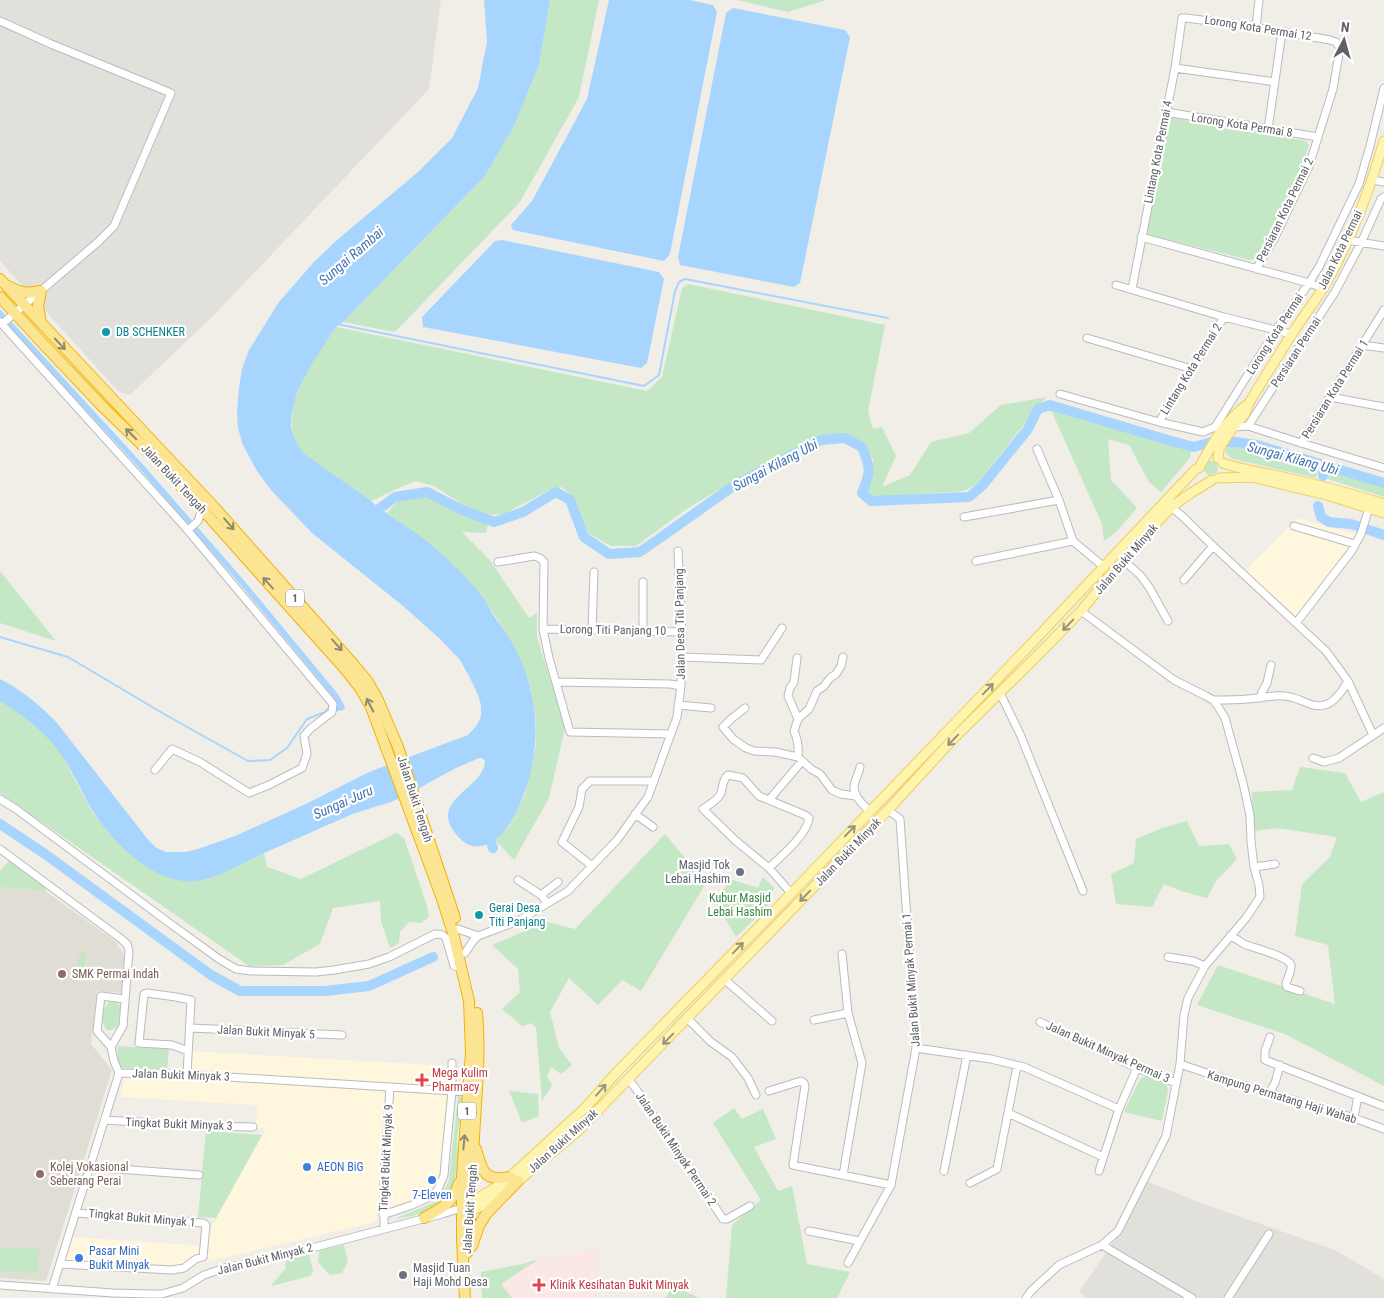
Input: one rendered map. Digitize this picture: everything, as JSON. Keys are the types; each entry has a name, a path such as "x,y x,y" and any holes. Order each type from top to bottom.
{"highway":[{"path":"2,281 23,293 41,290 38,306 42,325"},
{"name":"Jalan Bukit Tengah","path":"2,281 214,507 354,665 368,682 378,700 398,747 411,802 453,933 469,1001 471,1052 462,1176 465,1211 462,1240 464,1278"},
{"name":"Jalan Bukit Tengah","path":"0,297 6,319 96,400 142,445 346,669 371,707 451,903 475,997 479,1043 471,1201 465,1211"},
{"path":"474,1139 482,1169 487,1175 494,1179 514,1179"},
{"path":"424,1218 449,1203 455,1195 462,1176"},
{"path":"464,1278 471,1248 482,1220 514,1179"},
{"name":"1","path":"464,1278 466,1298"}],"main road":[{"name":"Jalan Kota Permai","path":"1220,457 1227,430 1236,413 1249,403 1323,288 1347,240 1372,180 1384,141"},
{"name":"Jalan Kota Permai","path":"1200,465 1210,449 1227,430"},
{"path":"1384,504 1326,487 1243,469 1220,457 1208,457 1200,465 1203,476 1208,480 1252,477 1327,495 1384,513"},
{"path":"1215,479 1224,471 1220,457"},
{"name":"Jalan Bukit Minyak","path":"465,1211 486,1204 514,1179 586,1107 616,1073 1200,465"},
{"name":"Jalan Bukit Minyak","path":"471,1201 514,1179 578,1131 888,810 954,738 1080,612 1123,560 1171,507 1215,479"},
{"path":"715,971 715,976 719,979 724,979"},
{"path":"704,983 711,984 714,990"}],"street":[{"path":"1256,27 1259,0"},
{"name":"Lintang Kota Permai 4","path":"1132,289 1175,68 1180,23 1182,18 1186,18"},
{"name":"Lorong Kota Permai 12","path":"1186,18 1256,27 1330,40"},
{"path":"0,21 171,93 114,226 98,242 6,319 193,526 331,701 333,709 304,736 306,754 302,768 270,785 249,793 200,762 172,749 155,770"},
{"path":"1268,129 1282,32"},
{"name":"Persiaran Kota Permai 2","path":"1256,269 1274,239 1309,166 1333,89 1340,48 1336,42 1330,40"},
{"path":"1175,68 1275,82"},
{"name":"Lorong Kota Permai","path":"1060,394 1159,422 1203,432 1215,427 1276,330 1319,267 1359,184 1384,88"},
{"name":"Lorong Kota Permai 8","path":"1166,112 1318,137"},
{"path":"1372,180 1384,182"},
{"name":"Persiaran Permai","path":"1248,426 1335,292 1361,243 1381,199 1384,197"},
{"path":"1141,237 1323,288"},
{"path":"1347,240 1384,246"},
{"path":"1116,285 1224,317 1292,334"},
{"name":"Persiaran Kota Permai 1","path":"1301,444 1384,310"},
{"name":"Lintang Kota Permai 2","path":"1159,422 1224,317"},
{"path":"1087,338 1192,369"},
{"path":"1362,345 1384,348"},
{"path":"1330,397 1384,407"},
{"path":"1227,430 1248,426 1301,444 1384,468"},
{"path":"1037,450 1059,500 1073,541 1104,567"},
{"path":"964,517 1059,500"},
{"path":"1171,507 1326,651 1348,681 1373,735"},
{"path":"1296,623 1355,544 1361,534 1369,508"},
{"path":"193,526 202,509"},
{"path":"193,526 212,521"},
{"path":"1294,526 1355,544"},
{"path":"976,561 1073,541"},
{"path":"1184,580 1212,546"},
{"name":"Jalan Desa Titi Panjang","path":"478,936 518,921 568,891 617,840 648,797 677,717 681,686 682,632 678,551"},
{"path":"498,562 534,556 544,562 543,629 549,658 570,732 671,734"},
{"path":"1123,560 1140,575 1168,621"},
{"path":"592,630 594,572"},
{"path":"643,632 644,582"},
{"path":"1026,1298 1030,1291 1059,1265 1102,1245 1118,1231 1166,1136 1180,1064 1184,1015 1188,998 1205,966 1254,907 1260,897 1250,841 1250,815 1225,718 1213,700 1174,680 1080,612"},
{"path":"682,657 761,660 782,628"},
{"name":"Lorong Titi Panjang 10","path":"543,629 682,632"},
{"path":"797,658 794,682 788,696 798,719"},
{"path":"769,800 800,759 799,745 794,731 798,719 808,709 817,691 836,674 843,658"},
{"path":"1260,698 1267,684 1271,665"},
{"path":"1213,700 1284,696 1311,705 1326,705 1332,702 1348,681"},
{"path":"556,682 670,684 681,686"},
{"path":"1000,693 1020,734 1083,891"},
{"path":"678,705 711,708"},
{"path":"745,708 724,727 733,739 754,751 775,752 800,759 820,774 832,790 841,794 856,796"},
{"path":"1313,758 1324,762 1339,758 1384,728"},
{"path":"860,767 854,786 856,796 869,811"},
{"path":"769,868 798,837 808,824 809,818 759,796 743,778 728,775 723,779 721,794 714,802 703,809 736,842 769,868 790,893"},
{"path":"592,866 562,842 579,807 582,789 590,781 654,781"},
{"path":"0,800 16,809 168,922 236,969 316,972 369,964 435,934 440,934 446,938 454,966 461,966"},
{"name":"Jalan Bukit Minyak Permai 1","path":"848,1263 891,1185 916,1048 900,819 888,810"},
{"path":"636,814 653,827"},
{"path":"0,849 127,944 129,951 123,1026 111,1047"},
{"path":"1254,867 1275,864"},
{"path":"518,880 541,895 547,903"},
{"path":"541,895 558,882"},
{"path":"458,929 478,936 468,946 465,953"},
{"path":"1230,936 1244,944 1282,957 1289,962 1291,965 1286,984 1287,987 1300,992"},
{"path":"842,954 848,1012 862,1063 842,1175"},
{"path":"1168,957 1193,961 1205,966"},
{"path":"724,979 772,1021"},
{"path":"187,1075 191,1000 176,996 144,994 139,1043 172,1045 188,1051"},
{"path":"119,1073 111,1047 97,1031 101,996 125,999"},
{"path":"814,1020 848,1012"},
{"path":"687,1018 711,1042 732,1057 748,1078 756,1095"},
{"name":"Jalan Bukit Minyak Permai 3","path":"1040,1022 1137,1068 1176,1083"},
{"name":"Jalan Bukit Minyak 5","path":"190,1028 342,1036"},
{"path":"1270,1037 1264,1057 1265,1060 1383,1106"},
{"path":"916,1048 991,1059 1031,1070 1119,1109"},
{"path":"944,1172 967,1055"},
{"path":"383,1215 434,1195 439,1187 444,1175 452,1091 452,1063"},
{"name":"Kampung Permatang Haji Wahab","path":"1180,1064 1384,1129"},
{"path":"1269,1093 1280,1065"},
{"path":"970,1183 997,1168 1017,1066"},
{"path":"1099,1171 1119,1109 1137,1068"},
{"name":"Jalan Bukit Minyak 3","path":"52,1289 119,1073 187,1075 469,1092"},
{"name":"Jalan Bukit Minyak Permai 2","path":"628,1080 634,1086 723,1219 727,1219 750,1206"},
{"path":"769,1091 801,1081 805,1086 793,1165 891,1185"},
{"name":"Tingkat Bukit Minyak 9","path":"384,1229 383,1215 390,1087"},
{"path":"1354,1118 1358,1096"},
{"path":"1008,1113 1104,1157"},
{"name":"Tingkat Bukit Minyak 3","path":"104,1120 253,1127"},
{"path":"90,1167 199,1175"},
{"name":"Jalan Bukit Minyak 2","path":"0,1285 113,1295 162,1294 182,1288 204,1275 225,1268 424,1218 465,1211"},
{"name":"Tingkat Bukit Minyak 1","path":"76,1213 203,1223 206,1226 203,1257"},
{"path":"809,1231 859,1241"},
{"path":"1228,1298 1270,1234"},
{"path":"1102,1245 1192,1298"},
{"name":"Jalan Bukit Minyak 2","path":"60,1264 172,1270 184,1268 196,1259 203,1257"}],"shaded area":[{"path":"0,0 441,0 429,89 214,315 130,395 119,392 0,261"},
{"path":"1297,518 1365,537 1302,624 1245,571"},
{"path":"0,887 45,891 115,941 125,956 123,993 97,991 91,1044 112,1070 46,1281 0,1278"},
{"path":"188,1051 452,1066 444,1175 434,1195 383,1215 371,1223 206,1262 174,1273 63,1268 72,1237 208,1246 210,1230 266,1129 256,1128 257,1105 120,1097 126,1073 187,1075"},
{"path":"1146,1181 1201,1203 1335,1250 1384,1279 1384,1298 1086,1298 1079,1292 1125,1225"},
{"name":"Klinik Kesihatan Bukit Minyak","path":"599,1250 596,1298 482,1298 481,1272 539,1259"}],"green space":[{"path":"550,0 599,0 579,97 520,202 395,332 343,322 485,176 515,124 539,65"},
{"path":"737,0 826,0 788,12"},
{"path":"1168,117 1306,141 1309,146 1288,198 1256,258 1249,260 1145,234"},
{"path":"688,284 885,325 868,411 873,429 882,427 896,456 882,487 910,475 931,442 969,433 1001,405 1047,397 1033,410 1026,422 976,485 963,491 875,497 869,494 867,490 873,474 873,459 864,443 850,435 834,436 812,441 797,452 771,466 734,481 688,508 636,546 611,546 588,533 574,498 562,487 549,490 504,514 485,515 465,506 434,486 416,481 371,501 307,457 294,437 292,420 294,404 300,387 317,355 336,327 647,391 662,377 682,288"},
{"path":"1051,410 1191,451 1190,458 1161,492 1149,482 1129,445 1108,439 1111,480 1137,508 1116,532 1104,541 1102,524"},
{"path":"1238,445 1318,469 1316,478 1231,458 1225,453 1226,448"},
{"path":"1211,461 1216,463 1218,468 1216,473 1211,475 1206,473 1204,468 1206,463"},
{"path":"1329,471 1384,487 1384,497 1328,479"},
{"path":"425,496 488,524 486,533 462,532 489,559 529,618 537,613 537,637 565,728 549,798 514,860 495,840 509,826 525,794 536,745 536,719 531,689 512,642 483,597 428,543 387,513 399,500"},
{"path":"0,571 56,641 0,623"},
{"path":"0,701 28,718 62,755 95,816 109,833 217,875 264,853 267,867 301,879 396,833 404,838 429,917 421,923 409,922 400,932 399,943 390,948 381,921 380,901 333,908 320,944 283,965 249,966 0,793"},
{"path":"1300,767 1345,773 1361,802 1384,792 1384,1086 1285,1034 1197,1005 1218,965 1335,1004 1328,945 1295,936 1302,884 1330,857 1337,837 1277,828 1253,831 1252,792 1292,790"},
{"path":"1187,821 1199,846 1229,844 1237,859 1216,881 1207,898 1164,884 1152,907 1116,904 1111,874 1134,863 1136,839 1162,828"},
{"path":"665,834 706,883 641,991 622,980 598,1005 569,978 550,1012 559,1048 572,1065 561,1074 551,1067 547,1077 552,1085 542,1101 536,1028 532,1023 522,1026 502,1009 520,992 518,969 492,945 547,922 575,929"},
{"path":"9,861 46,887 45,891 0,887 0,871"},
{"name":"Kubur Masjid Lebai Hashim","path":"763,877 774,888 770,904 736,937 713,899 733,880 758,888"},
{"path":"86,950 84,975 79,971 78,958"},
{"path":"109,1002 119,1004 120,1008 118,1026 112,1030 107,1030 103,1023 103,1012"},
{"path":"118,1046 169,1049 167,1070 121,1068 117,1060"},
{"path":"1146,1076 1166,1083 1168,1090 1162,1121 1124,1112 1140,1079"},
{"path":"509,1091 538,1094 539,1116 522,1123"},
{"path":"458,1096 462,1099 457,1140 458,1152 454,1193 434,1209 394,1219 440,1200 449,1180"},
{"path":"734,1108 742,1119 763,1109 776,1139 754,1147 778,1191 792,1186 807,1264 850,1272 837,1298 726,1298 732,1225 761,1200 713,1123"},
{"path":"206,1131 262,1135 216,1218 198,1217"},
{"path":"344,1245 348,1262 342,1273 330,1275 318,1262 319,1251"},
{"path":"0,1247 39,1249 38,1273 0,1271"},
{"path":"309,1254 313,1271 310,1276 271,1286 285,1269 286,1259"},
{"path":"539,1259 501,1284 512,1298 482,1298 481,1272"},
{"path":"674,1286 699,1298 665,1298"}],"water":[{"path":"484,0 550,0 539,65 515,124 485,176 336,327 311,365 297,392 291,416 291,427 295,440 303,453 429,543 464,575 486,602 511,641 523,665 530,685 536,727 535,748 525,790 517,811 505,830 494,841 480,846 468,844 455,833 449,821 449,811 453,803 482,771 485,761 482,758 450,771 404,797 348,816 216,876 194,881 172,879 142,864 109,833 95,815 62,756 49,739 34,725 0,701 0,679 30,698 57,723 146,837 155,847 166,852 186,852 235,836 308,803 369,772 468,735 477,725 481,716 481,705 478,695 460,660 439,638 403,606 312,533 271,490 257,471 242,443 237,412 242,369 249,350 279,302 314,262 337,240 418,172 452,138 478,88 487,41"},
{"path":"609,0 689,0 713,5 717,12 670,254 664,261 513,230 511,225 532,201 587,99"},
{"path":"733,8 845,30 850,37 800,283 794,287 680,265 678,257 726,13"},
{"path":"502,240 659,272 664,279 647,363 641,368 423,327 422,317 495,241"}],"waterway":[{"path":"337,324 644,386 659,375 675,291 679,282 685,279 888,318"},
{"path":"0,313 139,464 240,580 336,696 342,707 328,711"},
{"name":"Sungai Kilang Ubi","path":"370,520 379,509 395,497 427,492 462,510 494,522 523,512 556,492 570,500 584,537 609,554 640,552 735,485 821,440 845,438 862,447 869,470 862,493 871,501 969,497 982,486 1028,429 1038,409 1050,405 1194,447 1212,442 1236,442 1257,445 1384,483"},
{"path":"1323,476 1324,465"},
{"path":"1318,506 1321,517 1329,522 1351,524 1384,535"},
{"path":"0,637 68,657 248,761 270,760 287,748 307,719 328,711"},
{"path":"0,824 45,854 211,975 240,991 325,991 369,986 433,957"},
{"path":"491,829 493,848"}],"place":[{"name":"DB SCHENKER","path":"106,332"},
{"name":"Masjid Tok Lebai Hashim","path":"740,872"},
{"name":"Gerai Desa Titi Panjang","path":"479,915"},
{"name":"SMK Permai Indah","path":"62,974"},
{"name":"Mega Kulim Pharmacy","path":"422,1080"},
{"name":"AEON BiG","path":"307,1167"},
{"name":"Kolej Vokasional Seberang Perai","path":"40,1174"},
{"name":"7-Eleven","path":"432,1180"},
{"name":"Pasar Mini Bukit Minyak","path":"79,1258"},
{"name":"Masjid Tuan Haji Mohd Desa","path":"403,1275"},
{"name":"Klinik Kesihatan Bukit Minyak","path":"539,1285"}],"water label":[{"name":"Sungai Rambai","path":"351,256"},
{"name":"Sungai Juru","path":"343,802"}]}
